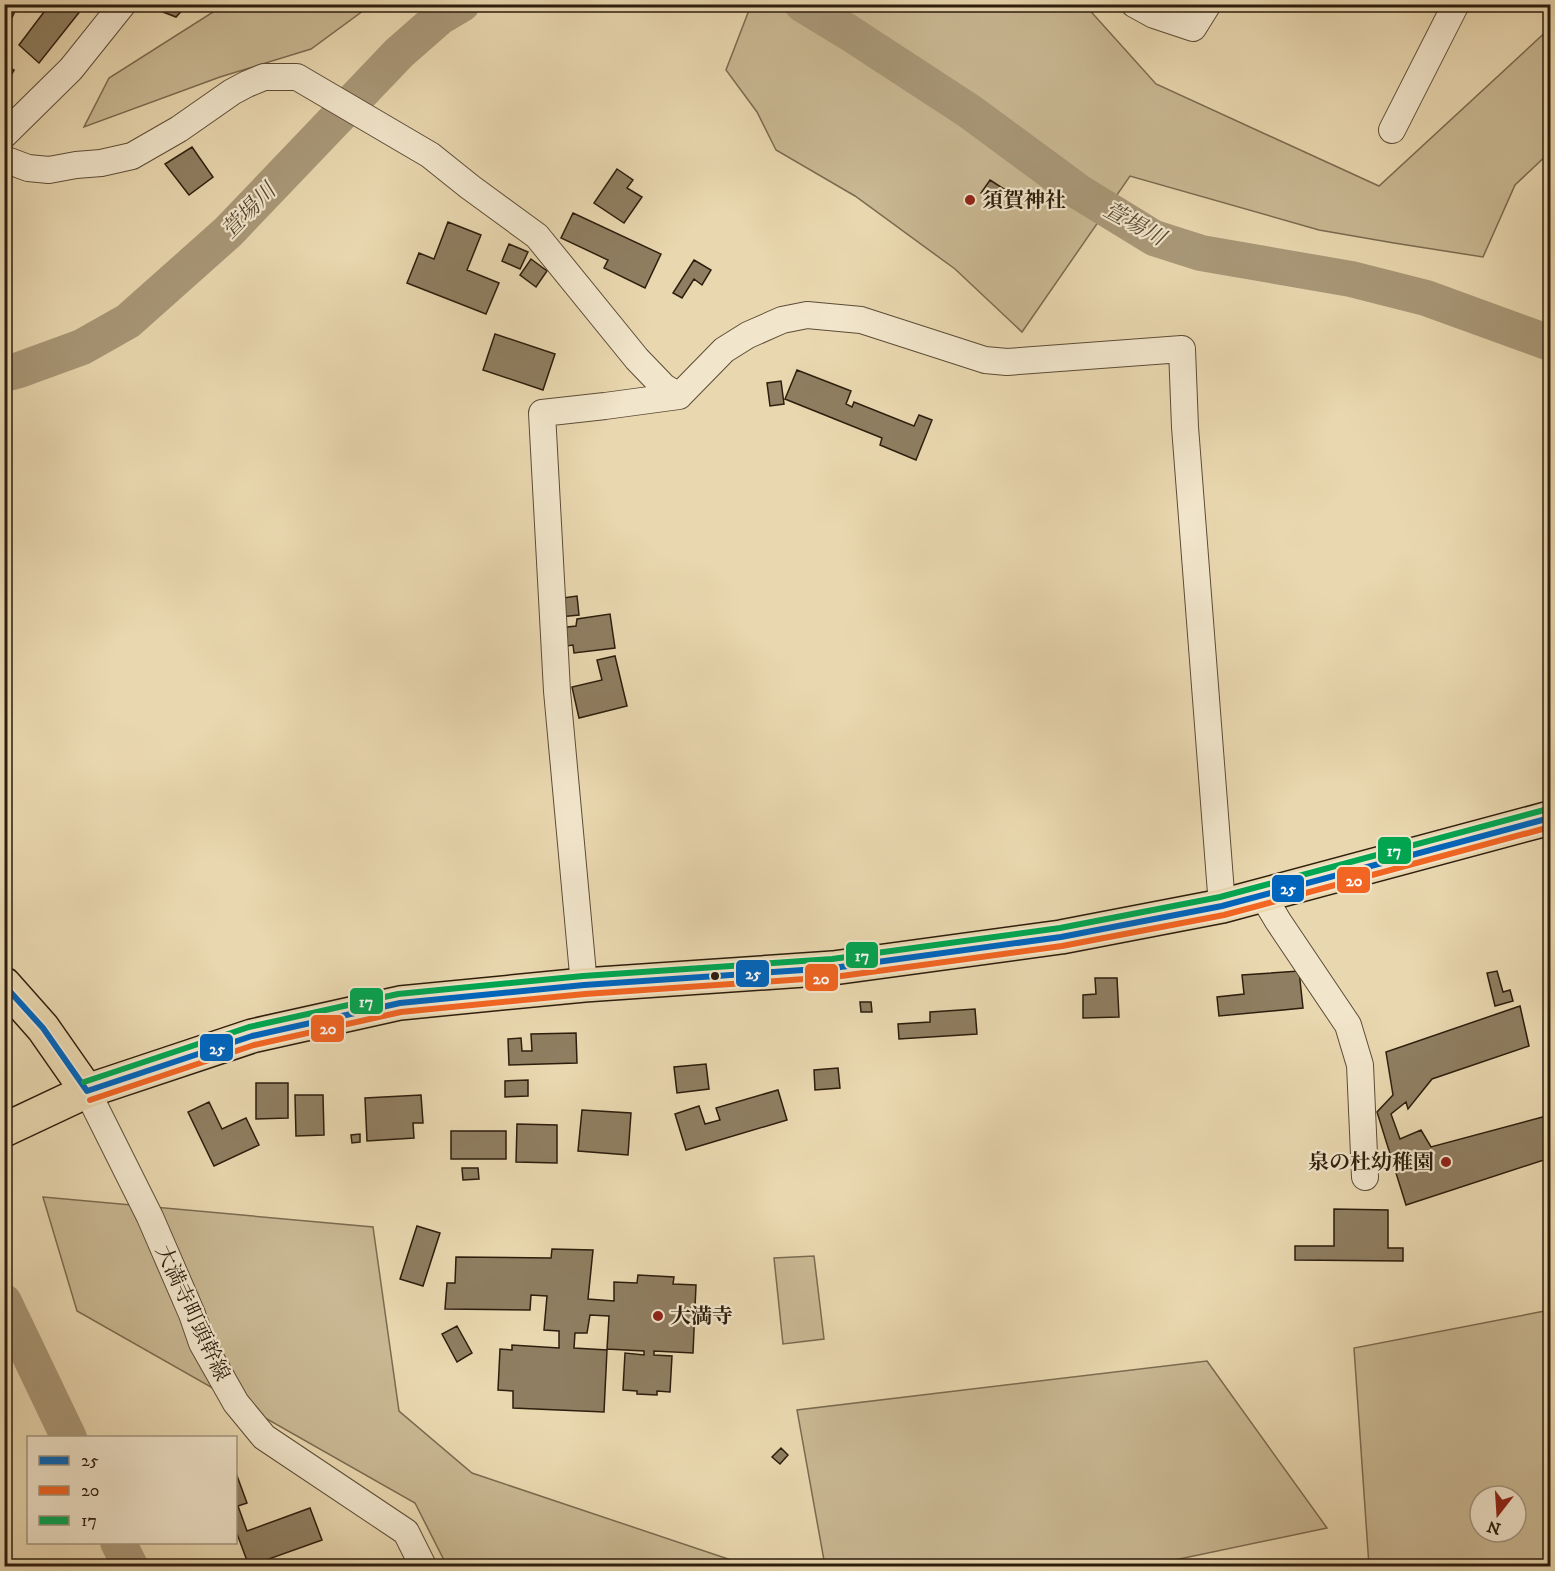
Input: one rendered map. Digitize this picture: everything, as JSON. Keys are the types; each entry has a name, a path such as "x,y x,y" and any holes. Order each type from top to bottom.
{"highway":[{"path":"4,1130 87,1091 252,1036 400,1003 584,985 833,968 1061,937 1222,906 1551,818"},
{"path":"4,984 43,1028 87,1091"}],"street":[{"path":"4,135 71,69 123,4"},
{"path":"1134,4 1154,15 1193,28 1208,4"},
{"path":"1392,130 1456,4"},
{"path":"4,159 28,168 49,170 132,156 179,129 231,92 247,84 264,77 297,77 430,155 537,236 637,359 664,387 679,396"},
{"path":"584,985 557,691 542,413 679,396 724,350 748,335 782,320 807,315 861,320 985,360 1007,362 1182,349 1185,427 1222,906"},
{"path":"1263,896 1348,1025 1360,1065 1365,1177"},
{"name":"大満寺町頭幹線","path":"87,1091 150,1217 192,1314 202,1343 236,1403 264,1437 406,1532 423,1566"}],"shaded area":[{"path":"224,5 371,5 311,49 220,77 84,127 109,78"},
{"path":"751,5 1085,5 1156,84 1379,186 1550,28 1550,152 1515,185 1483,257 1319,230 1130,176 1022,332 955,269 855,196 776,150 757,112 726,70"},
{"path":"43,1197 373,1227 399,1411 472,1473 749,1566 447,1566 415,1503 77,1311"},
{"path":"814,1256 824,1339 783,1344 774,1258"},
{"path":"1550,1310 1550,1566 1369,1566 1354,1348"},
{"path":"1207,1361 1327,1528 1146,1566 825,1566 797,1410"}],"building":[{"path":"4,4 16,9 4,35"},
{"path":"50,4 75,4 81,10 39,63 19,45"},
{"path":"166,4 188,4 176,17 163,12"},
{"path":"4,65 14,70 4,89"},
{"path":"192,147 213,177 189,195 165,164"},
{"path":"617,169 633,180 627,188 642,197 624,223 594,203"},
{"path":"990,180 1007,191 997,204 981,193"},
{"path":"573,213 661,254 645,288 604,268 608,260 561,238"},
{"path":"448,222 481,235 467,270 499,283 486,314 407,283 419,253 434,259"},
{"path":"509,244 528,252 520,269 502,261"},
{"path":"531,259 547,271 536,287 520,275"},
{"path":"694,260 711,270 702,285 694,279 682,298 673,293"},
{"path":"495,334 555,354 543,390 483,370"},
{"path":"797,370 851,391 846,404 852,407 854,402 914,426 919,415 932,420 916,460 880,445 882,438 785,399"},
{"path":"781,381 784,404 770,406 767,383"},
{"path":"577,596 579,615 559,617 556,599"},
{"path":"610,614 615,648 574,653 573,645 560,647 558,628 576,626 577,619"},
{"path":"615,656 627,706 579,718 572,687 602,680 597,660"},
{"path":"1299,971 1303,1008 1219,1016 1217,997 1244,994 1242,975"},
{"path":"1497,971 1503,992 1510,990 1513,1001 1495,1006 1487,973"},
{"path":"1095,978 1117,978 1119,1017 1083,1018 1083,995 1096,994"},
{"path":"860,1002 871,1002 872,1012 861,1012"},
{"path":"1520,1006 1529,1046 1432,1079 1408,1109 1406,1102 1391,1114 1400,1139 1421,1130 1431,1147 1550,1115 1550,1158 1406,1205 1377,1112 1393,1095 1386,1052"},
{"path":"975,1009 977,1034 899,1039 898,1024 930,1022 930,1012"},
{"path":"576,1033 577,1063 509,1065 508,1039 521,1038 522,1051 532,1051 531,1034"},
{"path":"706,1064 709,1089 677,1093 674,1067"},
{"path":"838,1068 840,1088 815,1090 814,1070"},
{"path":"528,1080 528,1096 505,1097 505,1081"},
{"path":"256,1083 288,1083 288,1118 256,1119"},
{"path":"778,1090 787,1120 686,1150 675,1114 699,1106 705,1124 720,1120 716,1108"},
{"path":"295,1095 323,1095 324,1135 296,1136"},
{"path":"421,1095 423,1123 413,1123 414,1138 367,1141 365,1098"},
{"path":"209,1102 222,1129 246,1118 259,1145 214,1166 188,1112"},
{"path":"582,1110 631,1113 628,1155 578,1151"},
{"path":"517,1124 557,1125 557,1163 516,1162"},
{"path":"451,1131 506,1131 506,1159 451,1159"},
{"path":"360,1134 360,1142 352,1143 351,1135"},
{"path":"462,1168 478,1168 479,1179 463,1180"},
{"path":"1334,1209 1388,1210 1388,1248 1403,1248 1403,1261 1295,1260 1295,1246 1334,1246"},
{"path":"417,1226 440,1233 423,1286 400,1279"},
{"path":"552,1249 593,1250 588,1299 614,1301 614,1282 637,1283 638,1275 674,1277 673,1284 696,1285 693,1353 654,1351 654,1355 672,1356 670,1392 657,1391 657,1395 637,1394 637,1391 623,1390 625,1353 644,1355 644,1351 607,1349 609,1316 590,1315 587,1333 575,1333 574,1348 607,1350 604,1412 513,1408 513,1391 498,1390 500,1349 512,1350 512,1345 559,1348 559,1331 544,1330 547,1296 531,1295 530,1310 445,1309 447,1283 455,1283 456,1257 551,1258"},
{"path":"457,1326 472,1353 457,1362 442,1334"},
{"path":"781,1448 788,1455 780,1464 772,1457"},
{"path":"237,1476 247,1503 238,1506 247,1531 310,1508 322,1540 249,1566 237,1534"}],"waterway":[{"name":"萱場川","path":"4,374 82,347 128,321 228,232 399,53 440,17 462,4"},
{"name":"萱場川","path":"802,4 969,111 1079,192 1154,238 1201,253 1351,279 1426,298 1550,343"},
{"path":"4,1302 68,1436"},
{"path":"119,1544 130,1566"}],"transit line":[{"name":"17","path":"84,1082 249,1027 398,994 583,976 832,959 1060,928 1220,897 1548,809"},
{"name":"25","path":"4,985 43,1028 87,1091 252,1036 400,1003 584,985 833,968 1061,937 1222,906 1550,818"},
{"name":"20","path":"90,1100 254,1045 401,1012 585,994 834,977 1062,946 1224,915 1550,827"}],"place":[{"name":"須賀神社","path":"970,200"},
{"name":"泉の杜幼稚園","path":"1446,1162"},
{"name":"大満寺","path":"658,1316"}]}
